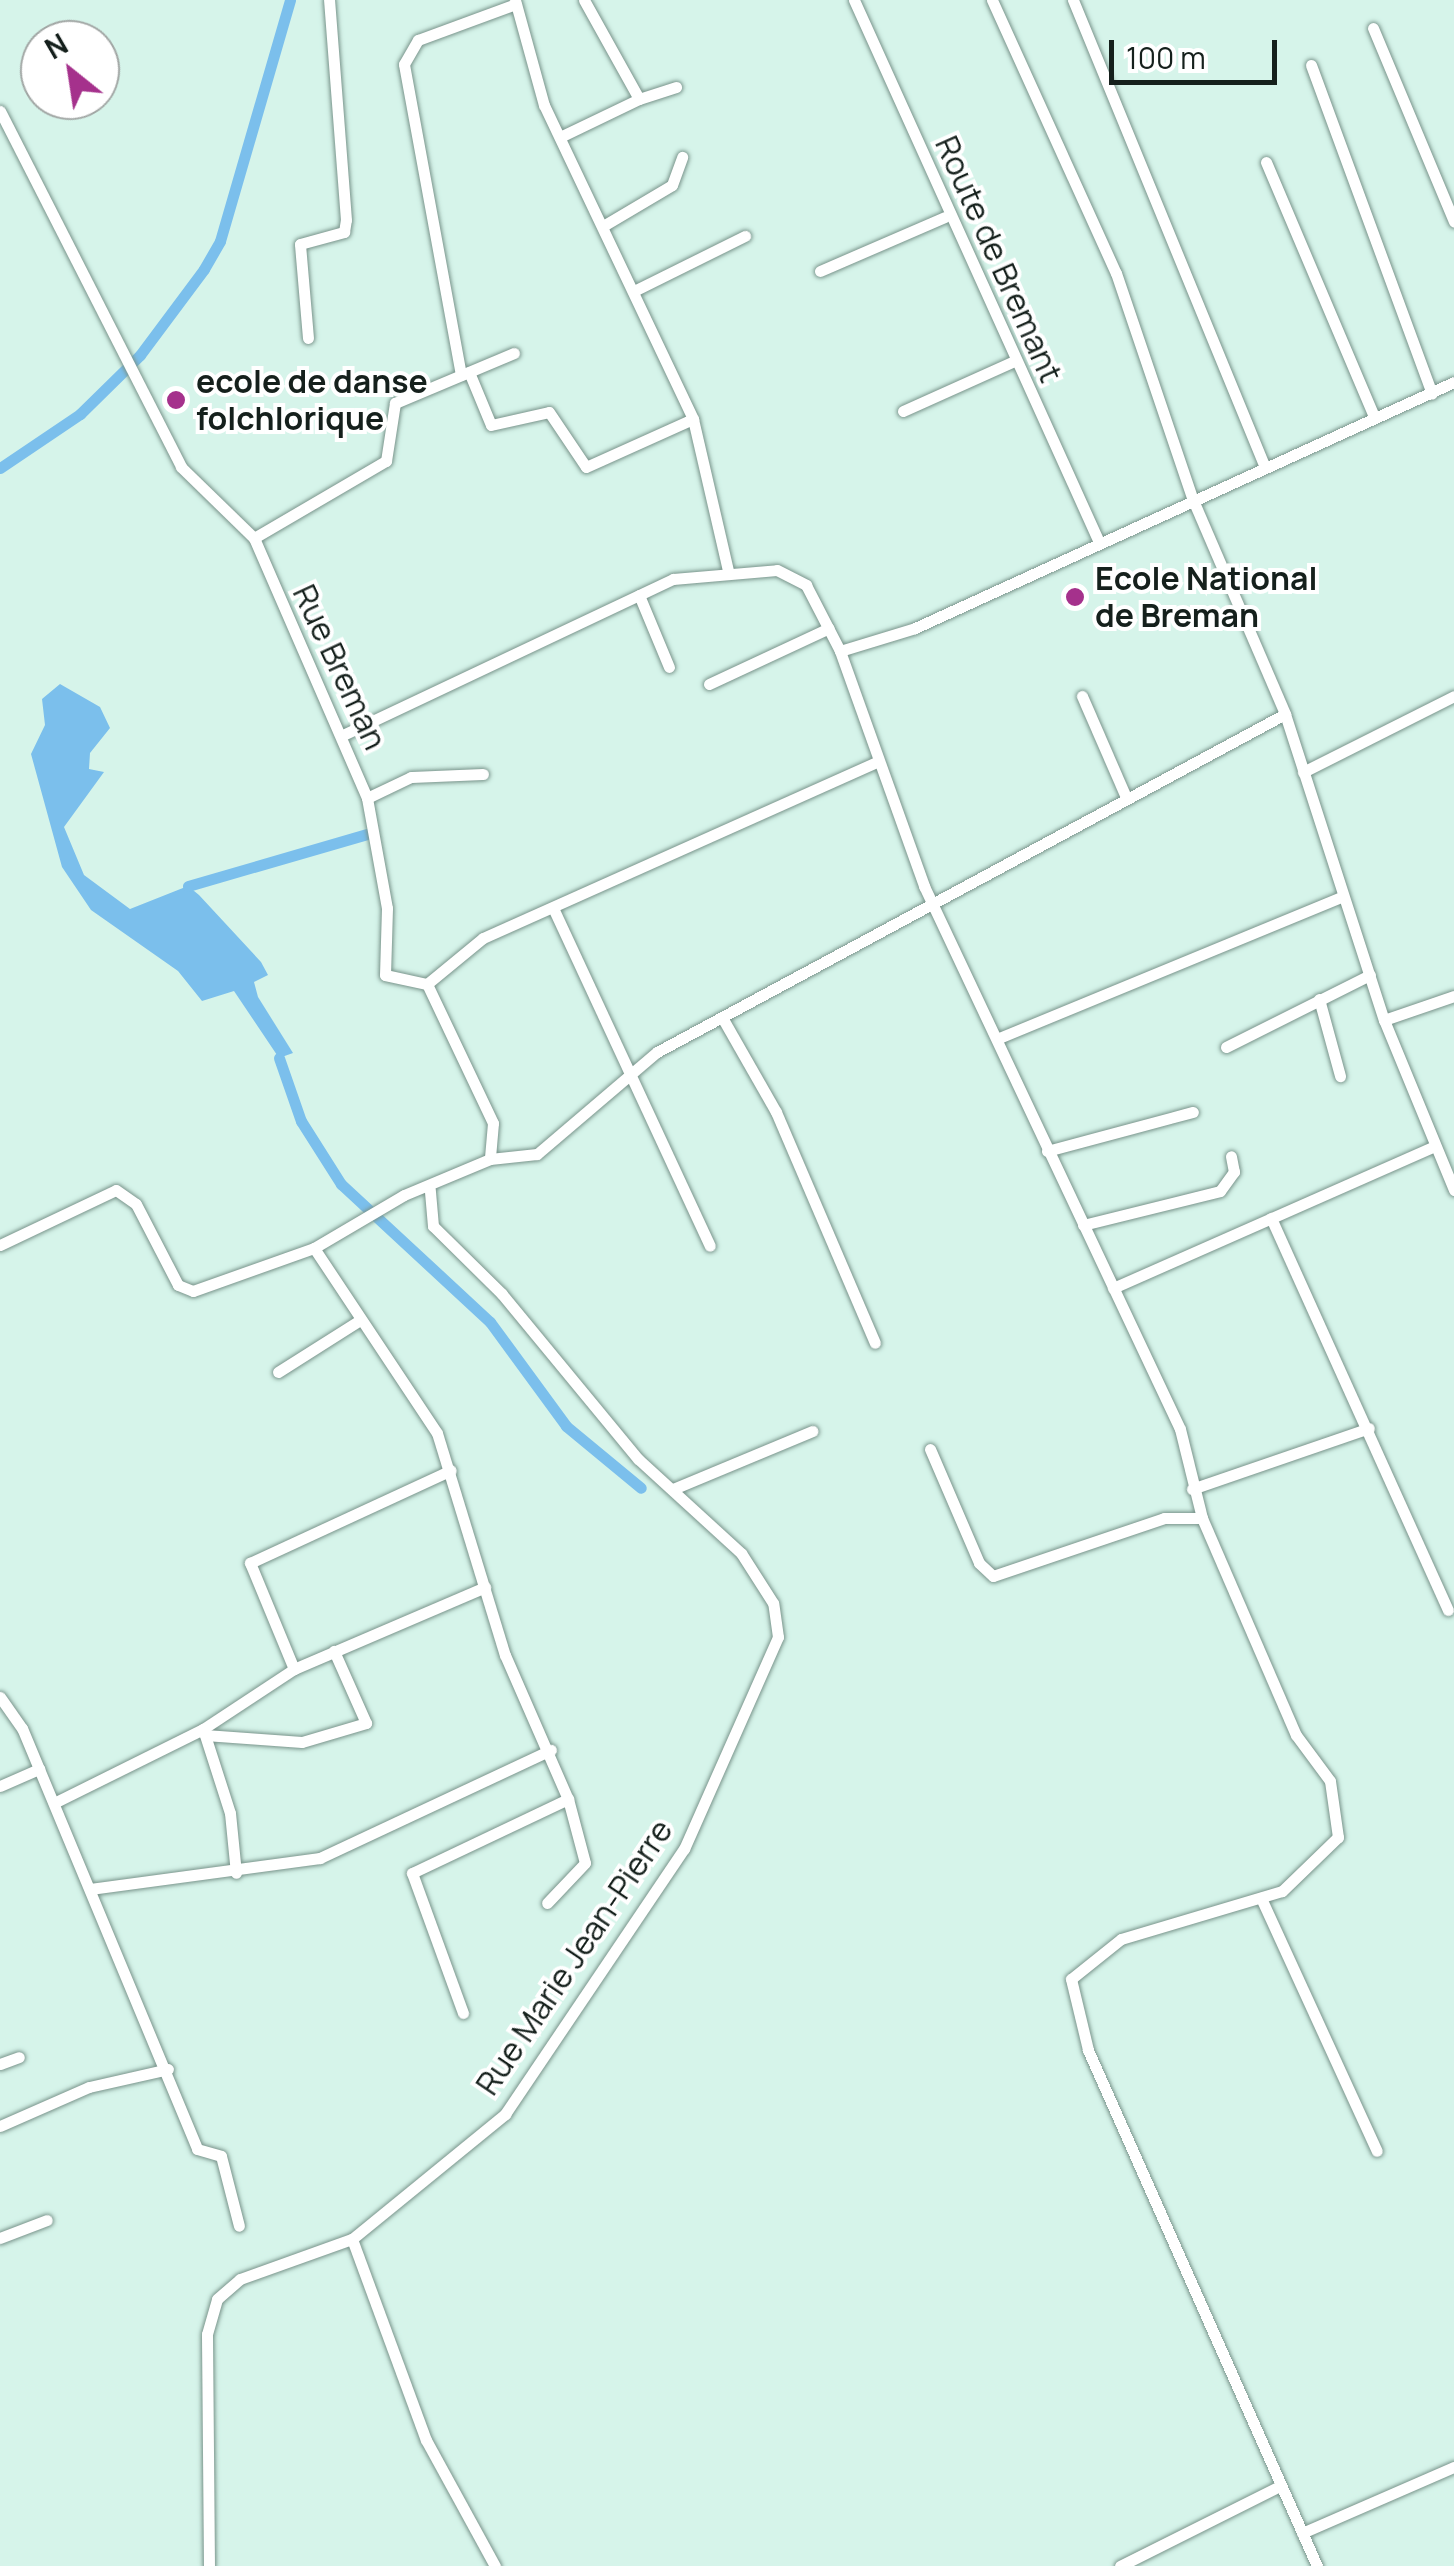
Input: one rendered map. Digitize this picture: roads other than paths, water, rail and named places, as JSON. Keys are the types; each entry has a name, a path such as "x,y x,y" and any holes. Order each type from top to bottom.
{"street":[{"path":"308,338 300,244 344,232 346,220 328,0"},
{"path":"584,0 639,99"},
{"name":"Route de Bremant","path":"854,0 946,217 1098,540"},
{"path":"992,0 1116,273 1193,500 1285,714 1384,1020 1454,1190"},
{"path":"1073,0 1264,465"},
{"path":"693,419 586,466 549,412 490,424 465,374 404,64 418,40 516,2 527,64 693,419 728,571"},
{"path":"1374,28 1454,222"},
{"path":"1311,65 1432,393"},
{"path":"560,137 639,99 676,88"},
{"name":"Rue Breman","path":"0,111 181,467 254,538 301,660 345,734 367,798 387,908 385,975 427,984"},
{"path":"603,226 672,185 682,157"},
{"path":"1266,162 1374,417"},
{"path":"820,271 946,217"},
{"path":"634,291 745,236"},
{"path":"254,538 368,476 386,461 395,404 514,353"},
{"path":"903,412 1014,361"},
{"path":"840,650 914,628 1098,540 1454,382"},
{"path":"345,734 639,596 728,571 798,575 829,628 934,899 1047,1150 1180,1429 1202,1518 1296,1735 1330,1781 1338,1837 1282,1891 1121,1939 1071,1980 1088,2050 1317,2566"},
{"path":"639,596 668,667"},
{"path":"709,684 829,628"},
{"path":"1082,696 1125,795"},
{"path":"1303,772 1454,696"},
{"path":"0,1245 116,1190 136,1204 178,1285 193,1292 314,1248 362,1221 378,1206 430,1189 490,1160 537,1154 658,1052 723,1020 1125,795 1285,714"},
{"path":"490,1160 492,1123 427,984 484,938 554,910 878,760"},
{"path":"367,798 411,777 484,774"},
{"path":"999,1038 1342,896"},
{"path":"554,910 710,1246"},
{"path":"1226,1048 1370,975"},
{"path":"1384,1020 1454,996"},
{"path":"1318,999 1340,1076"},
{"path":"723,1020 776,1112 874,1343"},
{"path":"1047,1150 1193,1112"},
{"path":"1113,1288 1433,1146"},
{"path":"1083,1225 1220,1191 1234,1172 1231,1156"},
{"name":"Rue Marie Jean-Pierre","path":"208,2566 207,2334 217,2299 240,2279 352,2240 505,2114 684,1850 759,1690 778,1637 773,1603 741,1553 673,1490 433,1226 430,1189"},
{"path":"1271,1218 1448,1610"},
{"path":"314,1248 437,1433 485,1587 551,1750 585,1863 547,1903"},
{"path":"278,1372 360,1320"},
{"path":"1192,1488 1368,1428"},
{"path":"673,1490 812,1432"},
{"path":"930,1449 979,1563 993,1576 1164,1518 1202,1518"},
{"path":"294,1669 250,1562 451,1470"},
{"path":"54,1804 204,1732 294,1669 485,1587"},
{"path":"204,1732 302,1742 366,1722 334,1651"},
{"path":"0,1697 40,1769 198,2148 221,2156 239,2226"},
{"path":"204,1732 230,1812 236,1873"},
{"path":"90,1889 236,1873 352,1846 551,1750"},
{"path":"0,1786 40,1769"},
{"path":"463,2013 412,1873 568,1800"},
{"path":"1260,1898 1377,2150"},
{"path":"0,2064 19,2057"},
{"path":"0,2126 89,2087 168,2069"},
{"path":"0,2238 47,2220"},
{"path":"352,2240 426,2440 495,2566"},
{"path":"1302,2533 1454,2466"},
{"path":"1120,2566 1280,2486"}],"water":[{"path":"60,684 100,707 110,728 90,753 89,769 104,772 64,827 84,875 130,909 188,886 199,895 261,962 268,975 254,982 258,997 293,1053 279,1058 234,991 202,1001 178,971 91,910 62,867 31,754 45,725 42,699"}],"waterway":[{"path":"0,468 80,414 140,355 204,269 220,241 290,0"},
{"path":"188,886 367,834"},
{"path":"279,1058 301,1121 341,1184 490,1322 566,1426 641,1488"}],"place":[{"name":"ecole de danse folchlorique","path":"176,400"},
{"name":"Ecole National de Breman","path":"1075,597"}]}
